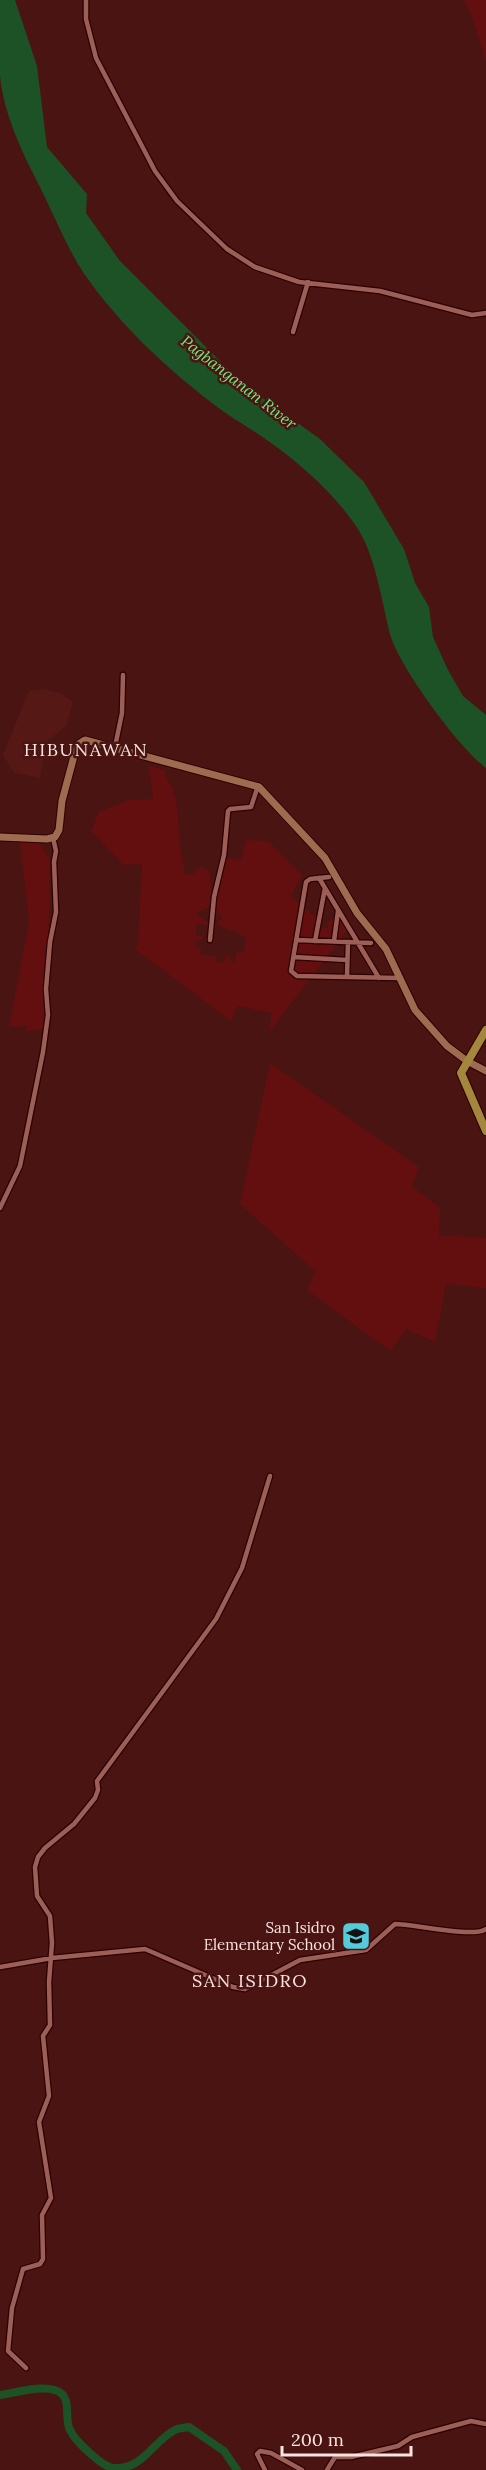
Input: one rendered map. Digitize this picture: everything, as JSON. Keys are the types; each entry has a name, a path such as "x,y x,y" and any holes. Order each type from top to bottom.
{"highway":[{"path":"486,1030 462,1068 461,1075 486,1131"}],"street":[{"path":"86,0 86,19 96,58 166,188 212,235 242,260 275,275 308,282 380,291 472,315 486,313"},
{"path":"293,332 308,282"},
{"path":"115,747 122,713 123,675"},
{"path":"0,1208 20,1166 43,1052 48,1015 46,989 50,942 56,912 54,862 56,851 53,838 59,830 62,801 78,743 88,740 258,786 326,858 357,913 386,949 415,1010 447,1046 467,1061 486,1071"},
{"path":"210,940 213,904 224,855 228,812 230,809 251,807 258,786"},
{"path":"0,837 53,838"},
{"path":"329,877 310,879 306,882 291,971 297,976 399,978"},
{"path":"319,878 379,978"},
{"path":"315,941 325,888"},
{"path":"334,941 339,910"},
{"path":"297,940 370,943"},
{"path":"347,977 348,942"},
{"path":"294,957 347,960"},
{"path":"26,2368 9,2354 8,2340 12,2308 23,2269 40,2264 43,2259 42,2215 51,2198 39,2121 49,2096 43,2036 50,2025 49,1982 52,1958 50,1916 37,1896 35,1867 38,1857 45,1848 74,1824 95,1798 98,1790 97,1781 216,1619 242,1568 270,1476"},
{"path":"0,1967 52,1958 145,1949 233,1987 245,1989 253,1987 300,1960 366,1950 394,1924 432,1930 452,1929 472,1934 480,1934 486,1929"},
{"path":"327,2470 335,2457 351,2457 398,2446 412,2437 471,2421 486,2424"},
{"path":"265,2470 257,2454 260,2451 279,2457 302,2470"}],"shaded area":[{"path":"464,0 486,0 486,62 473,19"},
{"path":"43,689 60,693 73,702 66,726 46,742 40,778 14,773 3,755 29,691"},
{"path":"149,766 165,770 165,776 174,792 184,874 192,875 200,867 210,871 212,905 196,914 209,923 208,925 196,924 196,935 203,936 202,940 196,940 196,947 202,948 200,954 217,957 216,961 224,963 225,956 230,956 230,961 235,962 237,952 243,953 247,937 217,925 218,920 222,920 222,915 214,911 226,858 241,860 246,840 268,841 302,875 291,896 322,923 322,928 328,928 328,923 339,911 352,924 270,1031 271,1013 238,1006 231,1021 135,949 138,944 142,864 124,865 91,831 99,812 128,800 153,799"},
{"path":"20,842 39,842 50,860 48,1015 45,1029 26,1031 27,1026 9,1027 29,922"},
{"path":"270,1063 419,1167 412,1186 440,1208 439,1235 486,1238 486,1288 446,1284 435,1342 407,1329 390,1351 307,1290 315,1271 240,1204"}],"water":[{"name":"Pagbanganan River","path":"0,0 15,0 37,66 47,147 87,194 86,213 120,261 243,384 320,439 364,482 404,549 415,583 429,607 433,637 448,670 463,696 486,715 486,768 474,758 446,725 417,685 395,648 368,551 363,538 347,514 328,491 294,461 212,403 176,374 126,326 83,272 27,160 5,105 0,76"}],"waterway":[{"path":"0,2395 42,2388 61,2393 66,2402 68,2425 73,2435 89,2453 109,2467 124,2467 133,2464 177,2429 189,2427 224,2451 237,2470"}],"place":[{"name":"San Isidro Elementary School","path":"356,1936"}],"district":[{"name":"HIBUNAWAN","path":"86,749"},
{"name":"SAN ISIDRO","path":"250,1980"}]}
